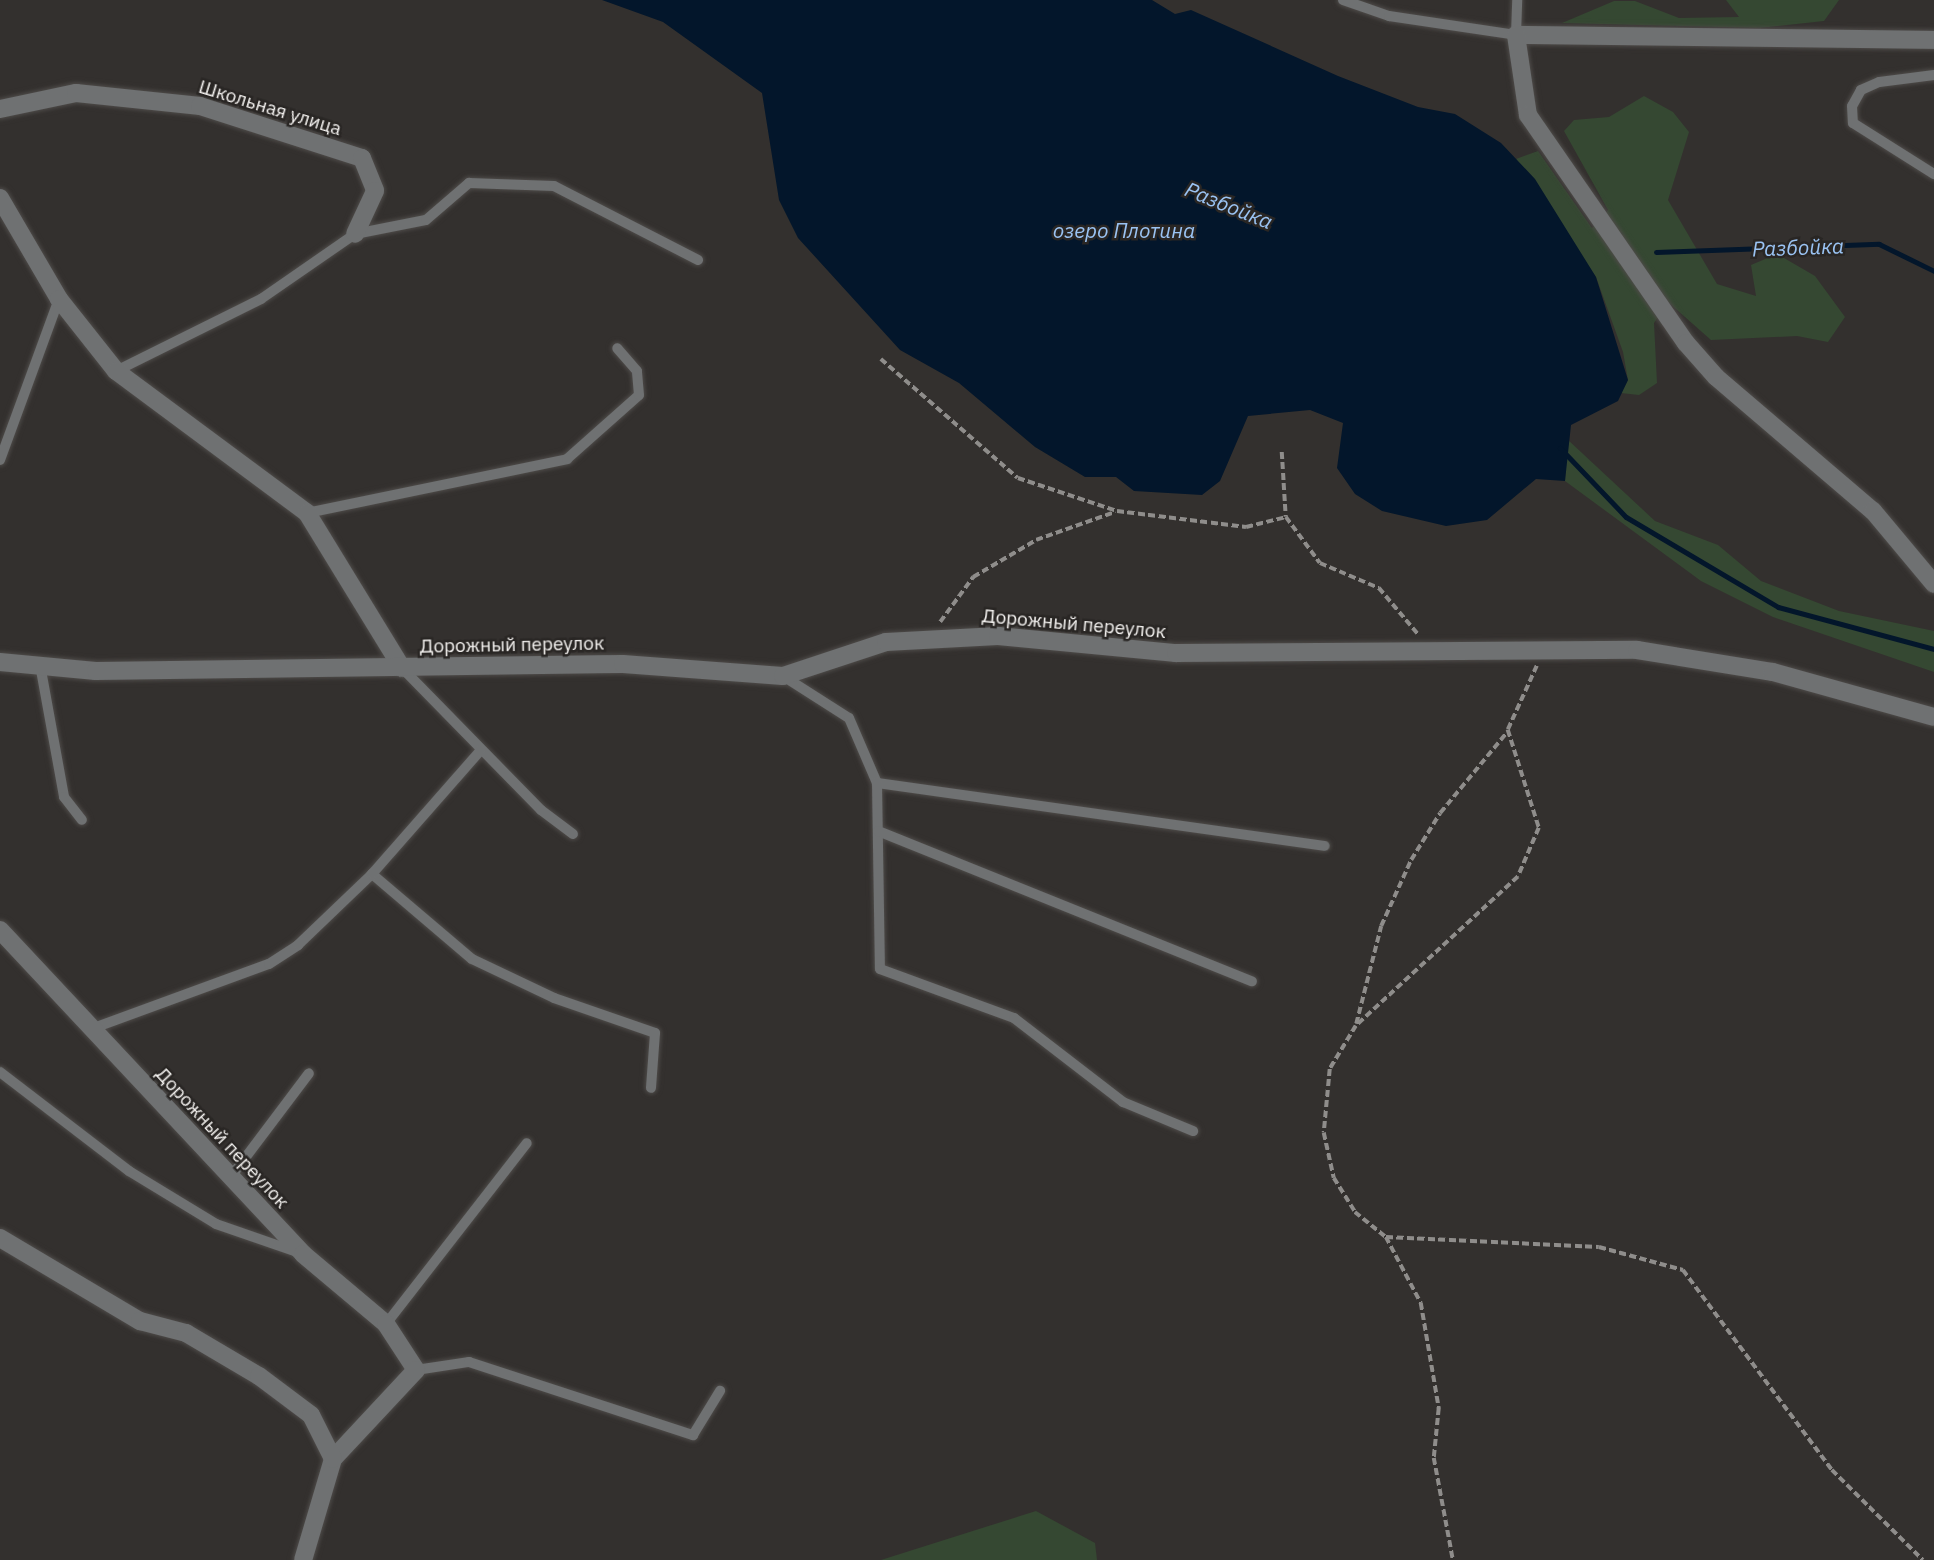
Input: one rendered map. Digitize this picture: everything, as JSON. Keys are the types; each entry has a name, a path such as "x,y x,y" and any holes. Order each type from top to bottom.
{"street":[{"path":"1934,40 1516,35 1528,115 1686,343 1716,377 1873,511 1934,584"},
{"name":"Школьная улица","path":"0,109 76,93 200,106 362,158 374,191 355,234"},
{"path":"0,198 59,299 116,371 307,513 402,668"},
{"name":"Дорожный переулок","path":"0,662 41,670 402,668 623,663 783,676 886,642 998,636 1176,653 1637,650 1773,672 1934,717"},
{"name":"Дорожный переулок","path":"0,930 303,1254 386,1324 416,1370"},
{"path":"0,1238 140,1321 186,1333 259,1376 311,1415 332,1459"},
{"path":"303,1560 332,1459 416,1370"}],"lane":[{"path":"1343,0 1389,16 1516,35 1517,0"},
{"path":"1934,75 1879,82 1861,90 1852,106 1853,123 1934,174"},
{"path":"116,371 261,299 355,234 426,220 469,183 554,186 698,260"},
{"path":"0,460 59,299"},
{"path":"307,513 567,459 639,395 637,371 617,348"},
{"path":"402,668 481,750 573,834"},
{"path":"41,670 64,797 82,820"},
{"path":"783,676 849,718 877,783 880,968 1014,1018 1123,1102 1193,1131"},
{"path":"91,1029 269,964 372,874 481,750"},
{"path":"877,783 1325,846"},
{"path":"878,831 1252,981"},
{"path":"372,874 472,959 554,998 655,1033 651,1088"},
{"path":"0,1072 129,1171 216,1224 303,1254"},
{"path":"230,1178 309,1073"},
{"path":"386,1324 527,1143"},
{"path":"416,1370 468,1362 693,1435 720,1391"}],"path":[{"path":"881,359 1018,478 1117,511 1246,527 1286,517"},
{"path":"1282,452 1286,517 1320,563 1379,588 1432,652"},
{"path":"937,639 942,616 973,577 1036,540 1117,511"},
{"path":"1356,1026 1381,926 1410,860 1440,813 1508,730 1543,651"},
{"path":"1453,1560 1434,1458 1440,1408 1422,1303 1386,1237 1355,1212 1334,1178 1324,1133 1330,1069 1356,1026 1518,877 1539,828 1508,730"},
{"path":"1386,1237 1599,1247 1683,1270 1832,1470 1923,1560"}],"green space":[{"path":"1726,0 1839,0 1824,21 1759,28 1562,23 1614,1 1635,1 1679,18 1739,17"},
{"path":"1644,96 1673,112 1689,132 1668,200 1717,284 1756,296 1751,265 1777,254 1815,276 1845,317 1828,342 1797,336 1711,340 1668,302 1654,323 1657,383 1639,395 1621,393 1628,380 1623,352 1596,277 1516,159 1538,151 1592,228 1608,210 1564,131 1574,120 1609,117"},
{"path":"1567,439 1655,521 1718,545 1761,581 1839,611 1934,631 1934,672 1773,617 1701,581 1565,481"},
{"path":"1036,1511 1095,1543 1097,1560 881,1560"}],"water":[{"name":"озеро Плотина","path":"602,0 1152,0 1175,14 1191,10 1338,76 1418,107 1455,114 1501,143 1535,179 1596,277 1628,380 1618,401 1571,425 1565,481 1536,479 1487,520 1446,526 1382,511 1355,494 1337,468 1343,423 1310,410 1248,416 1220,481 1202,495 1134,491 1116,477 1085,477 1035,447 959,383 900,350 798,238 779,200 762,93 663,22"}],"waterway":[{"name":"Разбойка","path":"1656,252 1879,244 1934,271"},
{"path":"1560,448 1626,517 1778,607 1934,649"}]}
